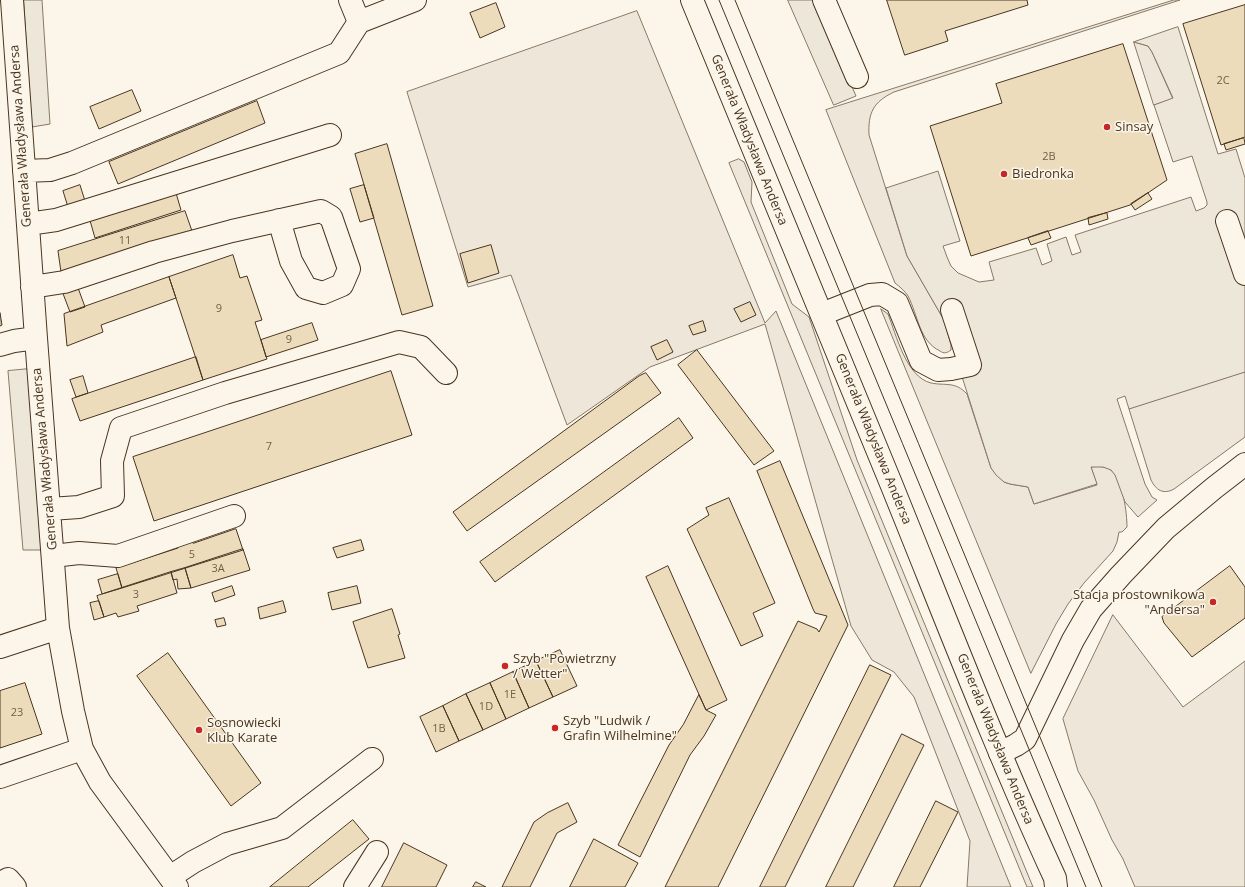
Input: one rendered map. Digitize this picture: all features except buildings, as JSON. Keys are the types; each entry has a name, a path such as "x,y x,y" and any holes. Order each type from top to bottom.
{"street":[{"name":"Generała Władysława Andersa","path":"12,0 58,628 73,711 82,749 100,782 174,882"},
{"path":"350,0 359,22"},
{"path":"24,171 50,170 72,163 339,53 359,22 415,0"},
{"name":"Generała Władysława Andersa","path":"692,0 822,314 1028,821 1059,884"},
{"path":"824,0 857,77"},
{"path":"28,224 56,220 330,134"},
{"path":"32,287 64,282 154,252 279,220"},
{"path":"1227,221 1245,274"},
{"path":"822,314 870,295 882,294 897,303 921,361 938,370 951,370 970,365 952,310"},
{"path":"0,345 14,341 36,338"},
{"path":"50,509 79,507 113,496 112,461 121,428 225,393 399,342 421,348 446,373"},
{"path":"1000,752 1025,739 1083,621 1099,600 1166,528 1245,464"},
{"path":"53,556 79,553 118,556 234,516"},
{"path":"0,647 58,628"},
{"path":"0,777 82,749"},
{"path":"174,882 193,862 227,844 282,828 372,759"},
{"path":"355,887 377,852"},
{"path":"0,884 8,879 15,887"}],"shaded area":[{"path":"24,0 42,0 50,124 32,127"},
{"path":"788,0 814,0 856,96 834,105"},
{"path":"1174,0 1180,0 894,92 881,100 873,109 870,120 869,135 907,256 944,320 951,350 944,353 933,347 923,334 908,296 895,283 826,110"},
{"path":"637,11 765,323 776,311 1011,887 967,887 970,841 914,697 894,672 872,660 851,626 765,324 650,367 567,425 511,275 468,287 407,92"},
{"path":"1178,27 1218,154 1236,149 1245,178 1245,372 1129,409 1125,396 1117,399 1145,484 1152,497 1157,500 1138,517 1125,502 1115,475 1111,470 1103,467 1091,467 1097,484 1034,504 1028,487 1004,482 991,468 944,320 907,256 886,188 938,171 960,241 943,246 947,257 951,266 958,273 979,282 994,280 989,262 1036,248 1042,265 1052,261 1047,244 1066,237 1072,255 1081,252 1075,235 1191,197 1196,211 1204,208 1207,205 1207,202 1192,156 1173,162 1154,105 1173,98 1148,46 1134,42"},
{"path":"1134,42 1148,46 1173,99 1154,105"},
{"path":"739,159 744,162 752,182 751,202 792,304 809,317 857,460 1033,887 1027,887 729,163"},
{"path":"881,309 888,314 903,354 915,372 922,379 931,383 958,387 967,394 991,468 1004,482 1028,487 1034,504 1097,485 1091,467 1097,466 1110,469 1116,476 1122,489 1127,527 1122,532 1119,532 1113,551 1084,583 1068,604 1031,673"},
{"path":"29,369 42,550 23,550 8,371"},
{"path":"1245,372 1245,437 1174,489 1166,492 1158,489 1151,480 1129,409"},
{"path":"1113,615 1183,707 1245,661 1245,887 1135,887 1123,859 1078,771 1063,719"}],"tram line":[{"path":"719,0 1086,887"},
{"path":"735,0 1102,887"}],"place":[{"name":"Sinsay","path":"1107,127"},
{"name":"Biedronka","path":"1004,174"},
{"name":"Stacja prostownikowa \"Andersa\"","path":"1213,602"},
{"name":"Szyb \"Powietrzny / Wetter\"","path":"505,666"},
{"name":"Szyb \"Ludwik / Grafin Wilhelmine\"","path":"555,728"},
{"name":"Sosnowiecki Klub Karate","path":"199,730"}]}
